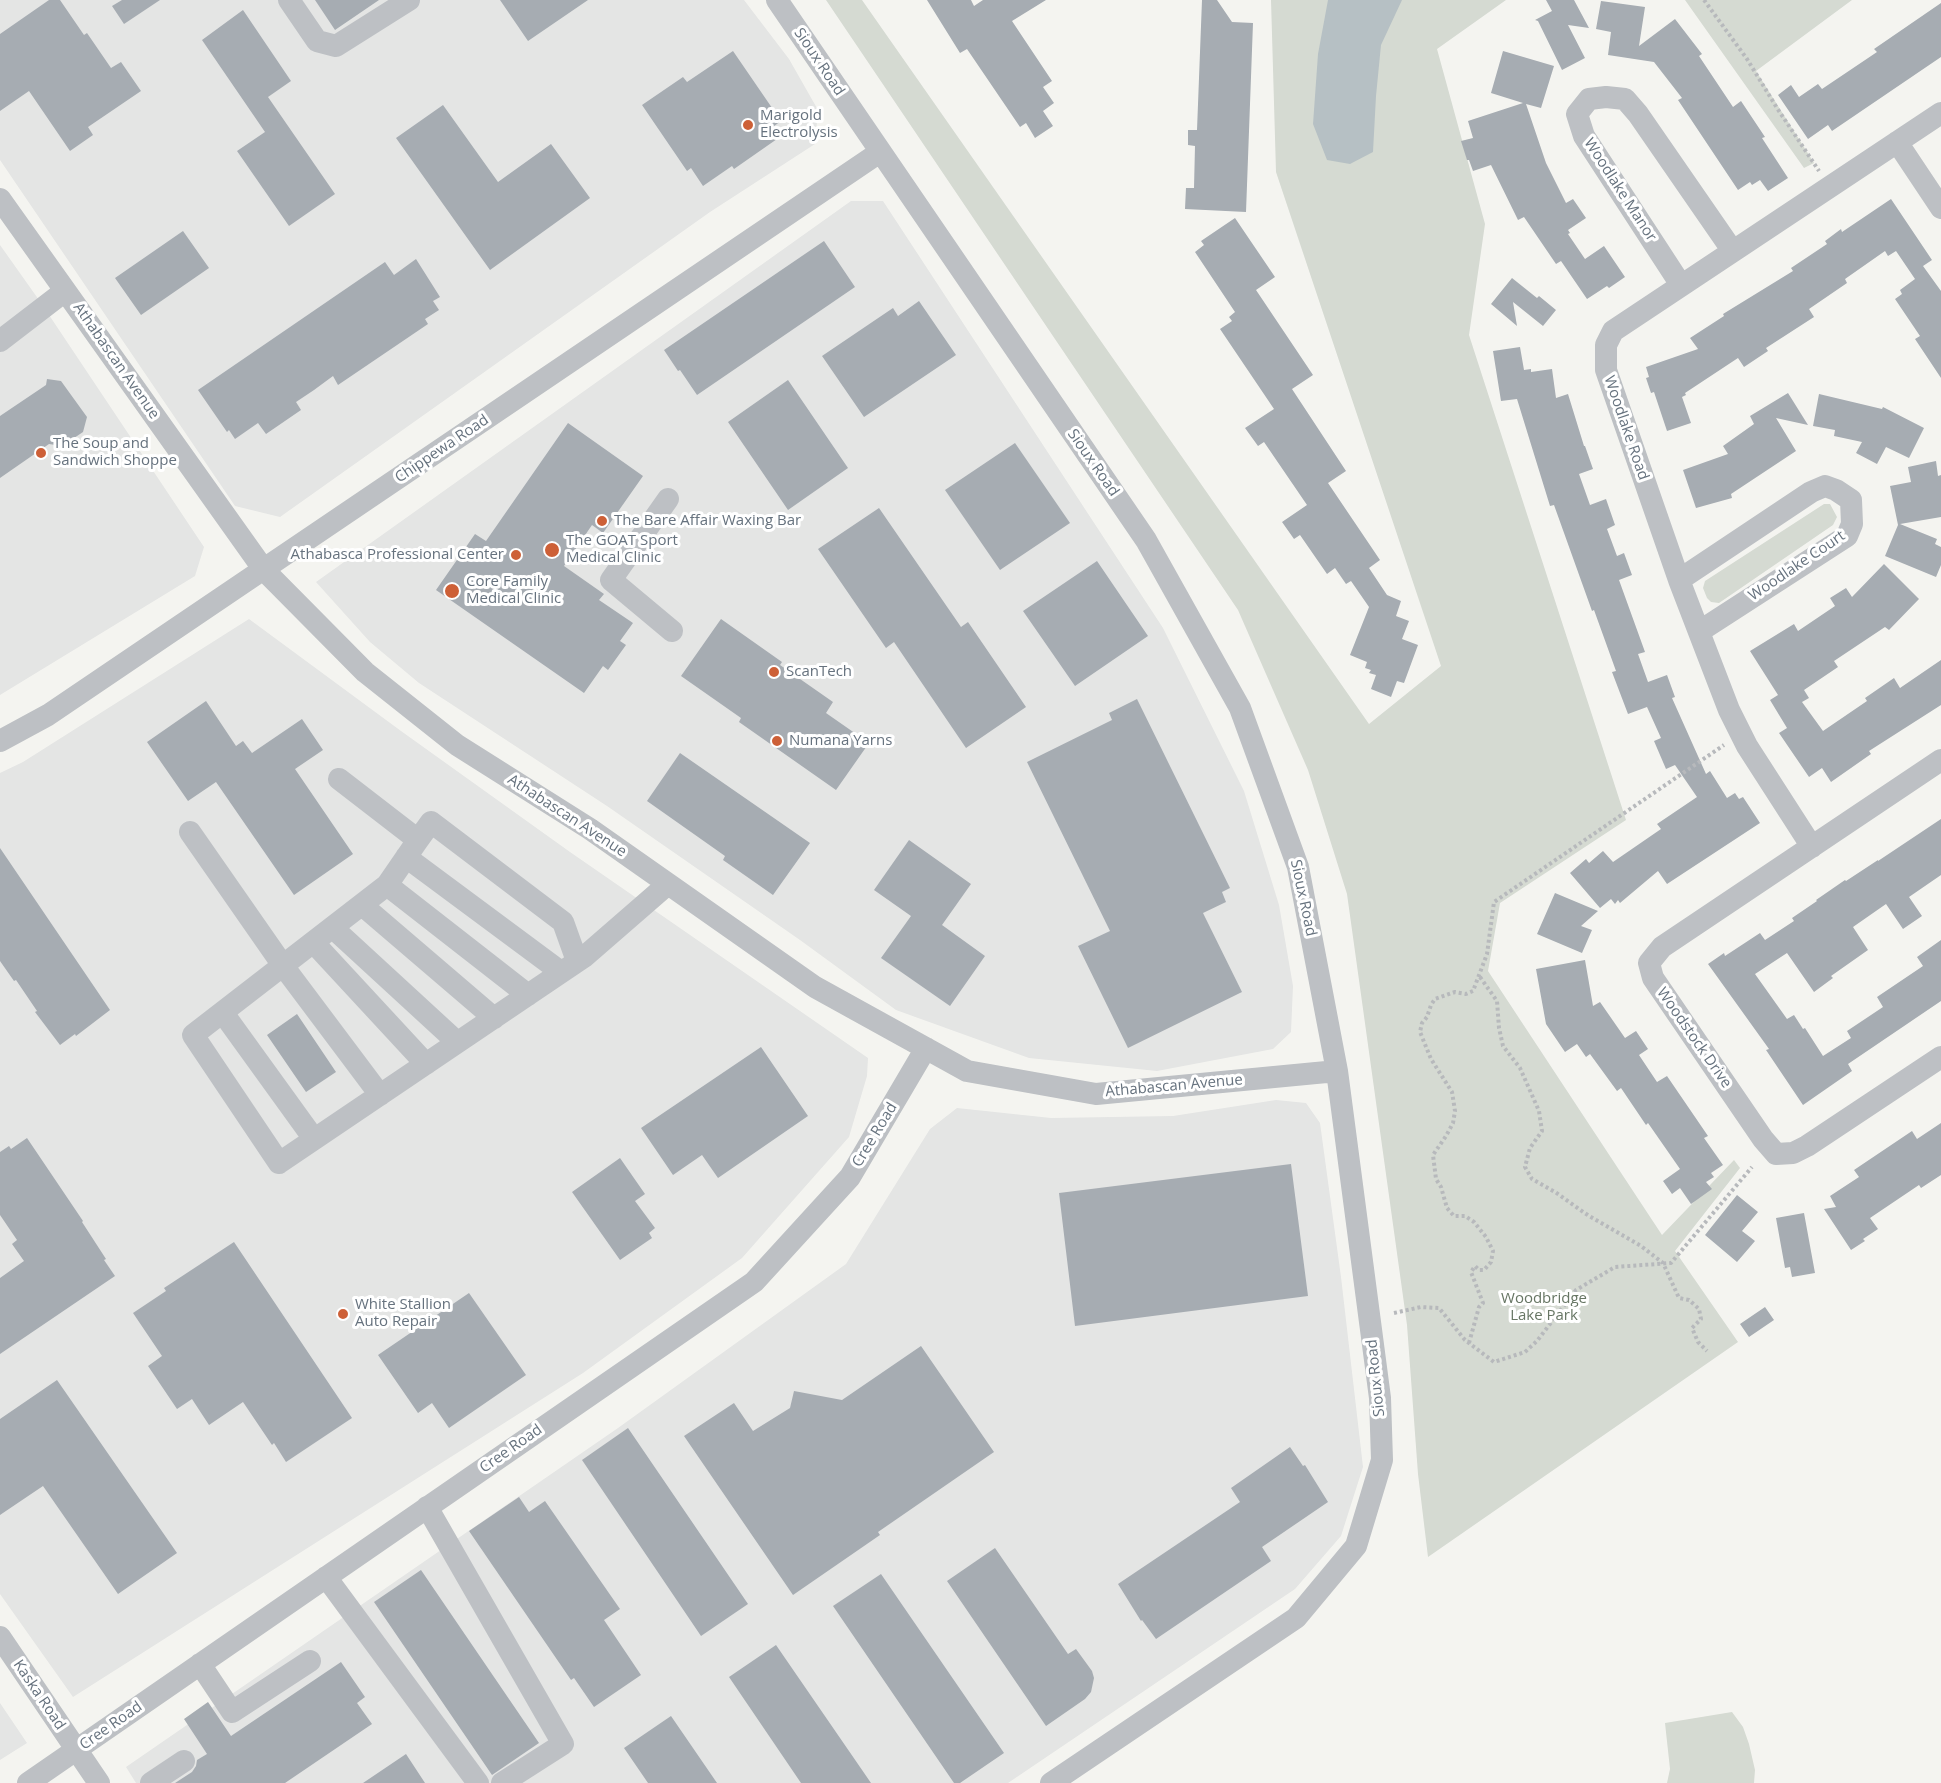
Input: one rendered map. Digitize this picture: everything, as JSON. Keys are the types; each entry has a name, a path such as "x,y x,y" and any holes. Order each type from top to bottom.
{"street":[{"path":"289,0 316,41 336,46 409,0"},
{"name":"Sioux Road","path":"777,0 1146,540 1240,708 1298,867 1337,1071 1380,1409 1382,1460 1356,1546 1296,1618 1051,1783"},
{"name":"Woodlake Manor","path":"1681,285 1584,136 1577,114 1589,99 1606,97 1625,99 1638,114 1732,250"},
{"name":"Woodlake Road","path":"1812,847 1743,737 1729,710 1679,580 1606,370 1606,345 1613,331 1941,113"},
{"path":"1898,142 1941,208"},
{"name":"Chippewa Road","path":"0,741 48,715 880,152"},
{"name":"Athabascan Avenue","path":"0,199 264,570 365,672 457,745 590,830 815,987 967,1071 1096,1094 1337,1071"},
{"path":"0,341 66,291"},
{"name":"Woodlake Court","path":"1679,580 1811,492 1825,486 1851,500 1852,524 1847,536 1700,631"},
{"path":"668,499 611,580 672,631"},
{"name":"Woodstock Drive","path":"1941,760 1662,946 1649,963 1653,978 1763,1139 1776,1154 1793,1153 1807,1146 1941,1057"},
{"path":"339,779 412,849 569,967"},
{"path":"569,967 563,922 430,822 387,885 284,967 193,1035 279,1163 569,967 668,884"},
{"path":"190,832 284,967 380,1095"},
{"path":"387,885 528,995"},
{"path":"362,905 494,1018"},
{"path":"333,928 457,1042"},
{"path":"314,943 426,1064"},
{"path":"223,1012 314,1139"},
{"name":"Cree Road","path":"28,1783 754,1282 850,1177 926,1048"},
{"path":"428,1507 563,1744 502,1783"},
{"path":"326,1577 478,1783"},
{"name":"Kaska Road","path":"0,1637 99,1783"},
{"path":"200,1664 232,1712 310,1661"},
{"path":"151,1783 184,1761"}],"path":[{"path":"1704,0 1747,59 1829,187"},
{"path":"1467,1342 1479,1307 1483,1303 1471,1272 1475,1266 1479,1270 1484,1270 1491,1262 1493,1251 1486,1237 1474,1222 1465,1216 1454,1216 1447,1208 1441,1187 1436,1179 1433,1155 1453,1123 1455,1111 1452,1092 1431,1059 1420,1032 1422,1023 1436,999 1455,992 1466,994 1473,991 1487,954 1494,902 1728,743"},
{"path":"1479,976 1497,1000 1503,1046 1520,1068 1539,1111 1542,1131 1530,1148 1525,1167 1532,1179 1641,1246 1663,1263 1679,1298 1689,1300 1699,1309 1701,1319 1692,1328 1698,1342 1707,1351"},
{"path":"1394,1312 1421,1307 1438,1308 1467,1342 1494,1362 1525,1352 1537,1341 1576,1290 1615,1267 1671,1263 1752,1167"}],"shaded area":[{"path":"0,0 744,0 789,59 818,110 815,144 710,212 280,517 235,506 0,160"},
{"path":"1328,0 1402,0 1381,45 1373,152 1350,164 1327,160 1313,124 1318,54"},
{"path":"851,201 883,201 1163,628 1244,791 1279,905 1293,986 1291,1032 1273,1049 1157,1071 1029,1058 896,1010 800,940 607,806 419,683 370,642 316,582"},
{"path":"0,245 204,547 195,576 0,695"},
{"path":"249,619 570,852 868,1058 867,1076 849,1137 742,1258 583,1373 73,1697 0,1594 0,773 23,762"},
{"path":"1276,1100 1306,1103 1320,1123 1363,1467 1341,1536 1295,1589 1008,1783 136,1783 126,1767 618,1428 846,1264 930,1129 957,1108 1051,1118 1173,1116"},
{"path":"0,1703 27,1743 0,1760"}],"green space":[{"name":"Woodbridge Lake Park","path":"826,0 862,0 1369,724 1441,666 1276,172 1271,0 1506,0 1437,49 1485,224 1469,335 1626,820 1500,903 1488,971 1662,1235 1734,1160 1740,1168 1675,1251 1738,1342 1428,1557 1418,1474 1407,1325 1347,894 1308,770 1238,610"},
{"path":"1685,0 1852,0 1756,71 1814,163 1804,168"},
{"path":"1824,504 1830,504 1837,517 1833,525 1719,603 1711,602 1707,598 1703,588 1705,581"},
{"path":"1732,1712 1743,1727 1749,1744 1755,1770 1754,1783 1667,1783 1670,1769 1665,1723"}],"building":[{"path":"49,0 60,0 111,68 121,62 141,91 88,127 93,135 70,151 29,91 0,111 0,34"},
{"path":"122,0 160,0 124,24 112,6"},
{"path":"315,0 379,0 335,30"},
{"path":"500,0 588,0 528,41"},
{"path":"927,0 971,0 974,6 983,0 1046,0 1012,21 1052,81 1043,87 1054,103 1043,111 1053,126 1035,138 1026,123 1020,127 967,49 960,53"},
{"path":"1202,0 1217,0 1232,22 1253,23 1246,212 1185,209 1186,188 1194,188 1195,146 1188,145 1188,130 1197,130"},
{"path":"1546,0 1574,0 1589,28 1568,25 1585,58 1562,70 1538,21 1535,20 1552,11"},
{"path":"1601,1 1645,7 1639,46 1675,19 1702,54 1699,56 1733,107 1741,101 1788,178 1768,191 1760,180 1752,185 1750,182 1738,190 1678,100 1682,98 1654,62 1608,55 1611,32 1596,29"},
{"path":"1941,3 1941,57 1832,131 1828,125 1808,139 1778,95 1791,85 1799,97 1818,84 1822,89 1877,52 1874,49"},
{"path":"243,10 291,81 268,97 335,194 289,226 237,151 265,132 202,40"},
{"path":"733,51 781,121 770,129 777,139 734,169 732,166 703,186 691,168 687,171 642,105 683,77 687,82"},
{"path":"1503,51 1554,66 1541,108 1526,104 1546,163 1566,203 1573,199 1586,218 1568,230 1570,233 1568,234 1585,259 1604,246 1625,277 1587,299 1561,261 1556,264 1524,217 1518,220 1491,165 1473,171 1467,160 1461,141 1473,138 1468,121 1523,103 1491,93"},
{"path":"443,105 498,182 551,144 590,198 490,270 396,138"},
{"path":"1891,199 1932,260 1923,266 1941,291 1941,378 1915,339 1920,336 1895,299 1902,294 1900,290 1915,279 1896,251 1888,256 1885,251 1845,279 1847,283 1809,309 1814,317 1766,348 1768,351 1744,367 1738,358 1685,393 1686,395 1682,397 1691,423 1667,431 1654,392 1651,393 1646,378 1649,377 1646,367 1698,349 1690,338 1724,316 1723,314 1793,271 1791,268 1827,244 1825,241 1841,229 1842,232"},
{"path":"1235,218 1275,277 1256,290 1313,375 1292,389 1346,471 1328,483 1380,560 1369,568 1387,595 1401,601 1396,616 1409,621 1402,639 1418,645 1404,683 1397,681 1391,697 1371,689 1376,675 1369,673 1371,670 1365,668 1367,662 1350,655 1369,607 1351,581 1346,584 1335,568 1327,574 1300,535 1294,539 1282,522 1307,505 1264,442 1258,446 1245,428 1274,409 1220,329 1232,321 1229,317 1235,312 1195,252 1204,245 1201,241"},
{"path":"183,231 209,268 141,315 115,278"},
{"path":"824,241 855,287 697,395 664,350"},
{"path":"416,259 440,297 433,301 439,310 425,319 428,324 338,385 333,376 296,402 301,410 266,434 258,423 235,439 229,430 227,432 198,390 385,262 394,275"},
{"path":"1512,278 1556,310 1543,326 1513,302 1517,326 1491,304"},
{"path":"919,301 956,355 864,417 822,356 893,308 898,316"},
{"path":"1520,347 1524,370 1531,369 1531,372 1552,369 1556,398 1568,394 1593,469 1579,474 1590,505 1606,499 1615,525 1607,529 1617,556 1624,553 1632,575 1619,580 1645,652 1638,654 1648,682 1667,675 1675,697 1672,698 1706,774 1710,771 1727,798 1735,793 1739,799 1743,797 1760,823 1667,884 1658,871 1620,903 1618,900 1615,904 1611,899 1600,908 1570,873 1586,859 1589,863 1603,851 1613,862 1661,829 1657,824 1697,797 1675,765 1666,769 1654,741 1661,738 1647,707 1628,714 1612,672 1616,671 1594,610 1592,611 1554,505 1550,506 1517,399 1501,401 1493,351"},
{"path":"47,379 61,381 87,417 83,432 62,446 49,444 0,478 0,416 46,385"},
{"path":"788,380 848,468 788,510 728,422"},
{"path":"1788,393 1808,425 1776,418 1796,451 1731,494 1732,498 1696,508 1683,470 1728,454 1723,446 1754,424 1750,416"},
{"path":"1819,394 1882,409 1883,407 1924,428 1909,458 1886,447 1877,464 1856,453 1862,442 1834,436 1835,430 1813,426"},
{"name":"Athabasca Professional Center","path":"568,423 643,476 603,533 592,525 564,566 604,594 599,600 633,623 620,641 626,645 608,670 603,666 584,693 436,590 475,534 486,541"},
{"path":"1015,443 1070,523 1000,570 945,490"},
{"path":"1936,461 1938,476 1941,475 1941,517 1900,524 1937,539 1935,544 1941,547 1941,565 1936,577 1885,556 1898,525 1890,486 1911,482 1908,467"},
{"path":"879,508 961,627 968,622 1026,707 966,748 894,642 886,648 818,549"},
{"path":"1097,561 1148,636 1075,686 1023,611"},
{"path":"1884,564 1919,599 1889,630 1885,627 1834,661 1838,667 1804,690 1809,698 1802,702 1823,731 1867,701 1865,698 1894,678 1900,688 1941,660 1941,705 1869,751 1871,754 1831,782 1822,768 1809,777 1779,733 1787,728 1770,700 1778,695 1750,651 1794,624 1798,631 1835,606 1830,598 1846,588 1852,597"},
{"path":"721,619 782,662 780,665 833,702 826,713 869,743 836,790 739,722 741,718 681,676"},
{"path":"1137,699 1230,888 1222,892 1226,902 1203,913 1242,992 1128,1048 1078,946 1110,931 1027,762 1112,720 1109,713"},
{"path":"206,701 236,746 243,741 252,753 302,719 323,750 295,769 353,854 294,895 216,782 188,801 147,742"},
{"path":"680,753 810,843 773,895 723,860 725,856 647,801"},
{"path":"1941,819 1941,875 1909,897 1922,916 1903,929 1886,904 1853,927 1868,950 1831,976 1833,978 1814,992 1787,953 1755,974 1787,1019 1794,1015 1823,1056 1851,1038 1847,1031 1883,1007 1877,997 1923,966 1917,957 1941,940 1941,1001 1848,1064 1852,1071 1803,1105 1766,1050 1769,1049 1708,964 1724,953 1725,956 1760,933 1765,940 1794,921 1792,918 1845,880"},
{"path":"909,840 971,884 942,925 985,956 950,1006 881,958 911,916 874,890"},
{"path":"0,848 110,1010 76,1036 75,1034 60,1045 35,1012 37,1011 16,980 14,981 0,961"},
{"path":"1555,893 1598,911 1581,926 1592,930 1582,953 1537,934"},
{"path":"1585,960 1593,1006 1600,1002 1625,1038 1636,1031 1648,1049 1639,1055 1657,1082 1667,1076 1708,1136 1704,1138 1723,1165 1711,1173 1714,1177 1706,1182 1712,1189 1691,1204 1680,1188 1672,1194 1663,1181 1680,1169 1621,1088 1617,1091 1590,1054 1586,1057 1577,1044 1565,1052 1546,1024 1536,969"},
{"path":"297,1014 336,1072 306,1092 267,1035"},
{"path":"761,1047 808,1116 718,1178 702,1155 673,1175 641,1128"},
{"path":"1941,1123 1941,1175 1921,1188 1919,1185 1870,1218 1878,1229 1851,1250 1824,1209 1836,1207 1830,1196 1859,1177 1854,1170 1912,1131 1917,1139"},
{"path":"27,1138 83,1221 115,1276 0,1354 0,1278 24,1261 12,1244 17,1240 0,1215 0,1152 9,1146 11,1149"},
{"path":"620,1158 645,1194 635,1201 655,1228 649,1233 652,1238 620,1260 572,1192"},
{"path":"1291,1164 1308,1296 1075,1326 1059,1193"},
{"path":"1737,1195 1758,1212 1742,1231 1755,1241 1737,1262 1705,1235"},
{"path":"1804,1213 1815,1273 1792,1277 1790,1267 1785,1268 1776,1218"},
{"path":"234,1242 352,1418 286,1462 243,1402 209,1425 192,1399 177,1409 148,1366 162,1356 133,1313 166,1291 164,1288"},
{"path":"469,1293 526,1375 449,1428 432,1403 418,1413 378,1355"},
{"path":"1765,1307 1774,1320 1749,1337 1740,1324"},
{"path":"921,1346 994,1452 878,1532 880,1535 793,1595 684,1436 734,1403 753,1431 790,1408 794,1391 842,1400"},
{"path":"57,1380 177,1553 118,1594 43,1486 0,1515 0,1419"},
{"path":"628,1428 748,1604 701,1636 582,1460"},
{"path":"1290,1447 1303,1466 1305,1465 1328,1502 1262,1547 1271,1561 1156,1639 1141,1621 1118,1584 1240,1502 1231,1488"},
{"path":"519,1497 529,1512 545,1501 620,1609 604,1620 641,1675 594,1707 574,1678 571,1680 469,1531"},
{"path":"995,1548 1068,1654 1076,1649 1092,1671 1094,1678 1091,1692 1085,1699 1046,1726 947,1581"},
{"path":"421,1570 539,1743 492,1775 374,1602"},
{"path":"881,1574 1004,1753 960,1783 954,1783 833,1606"},
{"path":"776,1645 871,1783 801,1783 729,1677"},
{"path":"341,1662 365,1697 357,1703 372,1724 285,1783 175,1783 192,1772 197,1760 207,1754 184,1719 208,1702 231,1736"},
{"path":"671,1716 717,1783 648,1783 624,1748"},
{"path":"406,1754 425,1783 363,1783"}],"place":[{"name":"Marigold Electrolysis","path":"748,125"},
{"name":"The Soup and Sandwich Shoppe","path":"41,453"},
{"name":"The Bare Affair Waxing Bar","path":"602,521"},
{"name":"The GOAT Sport Medical Clinic","path":"552,550"},
{"name":"Athabasca Professional Center","path":"516,555"},
{"name":"Core Family Medical Clinic","path":"452,591"},
{"name":"ScanTech","path":"774,672"},
{"name":"Numana Yarns","path":"777,741"},
{"name":"White Stallion Auto Repair","path":"343,1314"}]}
